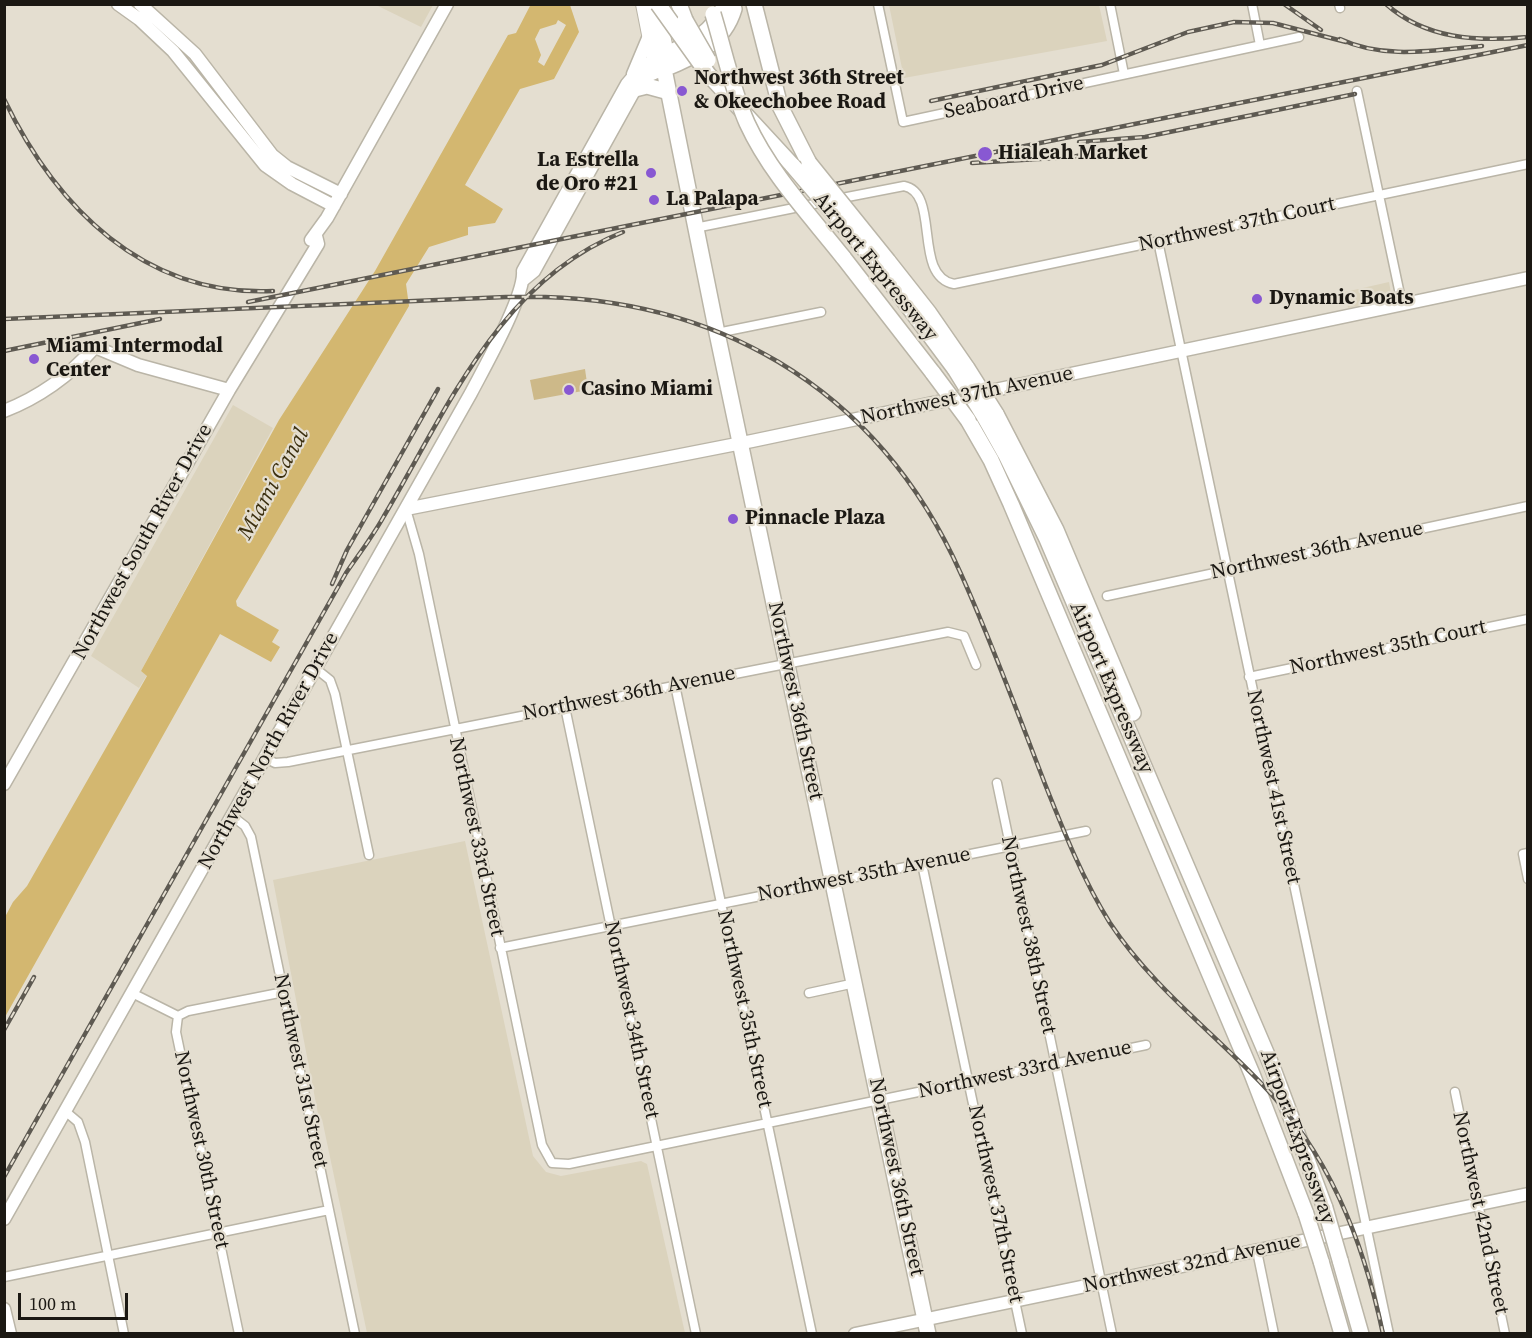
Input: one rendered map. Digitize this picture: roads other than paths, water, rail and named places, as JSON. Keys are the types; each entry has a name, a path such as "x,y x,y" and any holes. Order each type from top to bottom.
{"highway":[{"name":"Airport Expressway","path":"658,4 728,94 801,164 882,262 961,369 990,415 1047,539 1286,1101 1325,1209 1361,1334"},
{"path":"678,4 711,72"},
{"path":"662,61 696,55 709,46 726,27 735,4"},
{"path":"754,4 780,106 801,164"},
{"path":"662,61 708,32 717,21 715,7"},
{"name":"Airport Expressway","path":"715,7 742,110 759,147 775,172 968,420 991,460 1275,1130 1306,1214 1342,1334"},
{"name":"Northwest 36th Street","path":"662,61 740,443 881,1100 927,1326"},
{"path":"633,83 669,92"}],"main road":[{"name":"Northwest 36th Street","path":"643,4 649,36 662,61"},
{"name":"Northwest 36th Street","path":"658,4 662,61"}],"street":[{"path":"118,4 173,51 238,134 272,171 334,206"},
{"path":"140,4 195,54 279,162 341,194"},
{"name":"Northwest South River Drive","path":"4,784 281,299 318,244 316,236 447,4"},
{"name":"Seaboard Drive","path":"878,4 903,122 1299,36"},
{"path":"1110,4 1124,74"},
{"path":"1252,4 1260,45"},
{"path":"633,83 649,36"},
{"name":"Northwest North River Drive","path":"4,1219 480,376 524,280 534,271 596,148 633,83 645,77 662,61"},
{"path":"1357,91 1402,304"},
{"path":"238,134 249,125"},
{"name":"Northwest 37th Court","path":"695,228 909,187 920,199 934,267 939,276 947,282 964,282 1527,164"},
{"name":"Northwest 41st Street","path":"1158,241 1389,1334"},
{"name":"Northwest 37th Avenue","path":"406,509 740,443 1527,278"},
{"path":"717,333 821,312"},
{"path":"4,411 31,399 50,387 95,347 138,365 229,390"},
{"name":"Northwest 36th Avenue","path":"1107,596 1527,506"},
{"name":"Northwest 33rd Street","path":"406,509 419,554 542,1145 552,1163"},
{"name":"Northwest 35th Court","path":"1250,677 1527,619"},
{"name":"Northwest 36th Avenue","path":"265,758 274,763 281,763 787,663 957,632 966,640 976,664"},
{"path":"315,668 327,676 333,687 369,855"},
{"name":"Northwest 35th Street","path":"675,685 812,1334"},
{"name":"Northwest 34th Street","path":"565,707 696,1334"},
{"name":"Northwest 38th Street","path":"997,783 1112,1334"},
{"name":"Northwest 31st Street","path":"232,816 249,832 355,1334"},
{"name":"Northwest 35th Avenue","path":"500,948 1086,831"},
{"path":"1525,854 1527,879"},
{"name":"Northwest 37th Street","path":"922,864 1022,1334"},
{"path":"809,993 856,983"},
{"path":"132,993 178,1016 188,1011 284,992"},
{"name":"Northwest 30th Street","path":"178,1016 176,1032 239,1334"},
{"name":"Northwest 33rd Avenue","path":"552,1163 569,1164 1146,1045"},
{"name":"Northwest 42nd Street","path":"1455,1092 1505,1334"},
{"path":"65,1112 78,1122 81,1129 124,1334"},
{"name":"Northwest 32nd Avenue","path":"855,1334 927,1326 1016,1301 1102,1282 1527,1194"},
{"path":"4,1277 329,1210"},
{"path":"1257,1251 1274,1334"},
{"path":"4,1309 10,1334"}],"water":[{"name":"Miami Canal","path":"531,4 570,5 579,32 554,79 520,89 465,185 503,209 495,223 468,227 468,235 429,247 406,284 409,306 236,601 237,606 279,630 272,642 280,647 271,662 220,634 5,1017 5,917 13,902 27,886 147,676 141,671 279,420 375,271 508,35 516,33","holes":["558,20 566,25 544,66 538,62 541,55 535,39 540,29 556,24"]}],"railway":[{"path":"1284,4 1321,30"},
{"path":"1386,4 1417,25 1452,36 1490,39 1528,37"},
{"path":"931,101 1102,65 1188,32 1234,22 1273,23 1346,42"},
{"path":"1340,39 1374,50 1410,52 1482,46"},
{"path":"248,302 1528,45"},
{"path":"1079,142 1145,137 1355,94"},
{"path":"4,99 25,139 50,175 78,209 110,238 145,261 184,279 227,289 273,291"},
{"path":"972,163 1072,157 1123,147"},
{"path":"4,1177 346,573 371,538 455,392 509,315 542,282 580,254 623,232"},
{"path":"4,319 506,297 581,299 651,311 717,332 778,362 834,401 883,450 926,508 961,574 1067,838 1091,890 1110,923 1162,987 1241,1062 1284,1109 1324,1167 1340,1199 1365,1264 1383,1334"},
{"path":"4,351 160,319"},
{"path":"332,584 347,550 438,389"},
{"path":"4,1030 34,977"}],"place":[{"name":"Northwest 36th Street & Okeechobee Road","path":"682,91"},
{"name":"Hialeah Market","path":"985,154"},
{"name":"La Estrella de Oro #21","path":"651,173"},
{"name":"La Palapa","path":"654,200"},
{"name":"Dynamic Boats","path":"1257,299"},
{"name":"Miami Intermodal Center","path":"34,359"},
{"name":"Casino Miami","path":"569,390"},
{"name":"Pinnacle Plaza","path":"733,519"}]}
